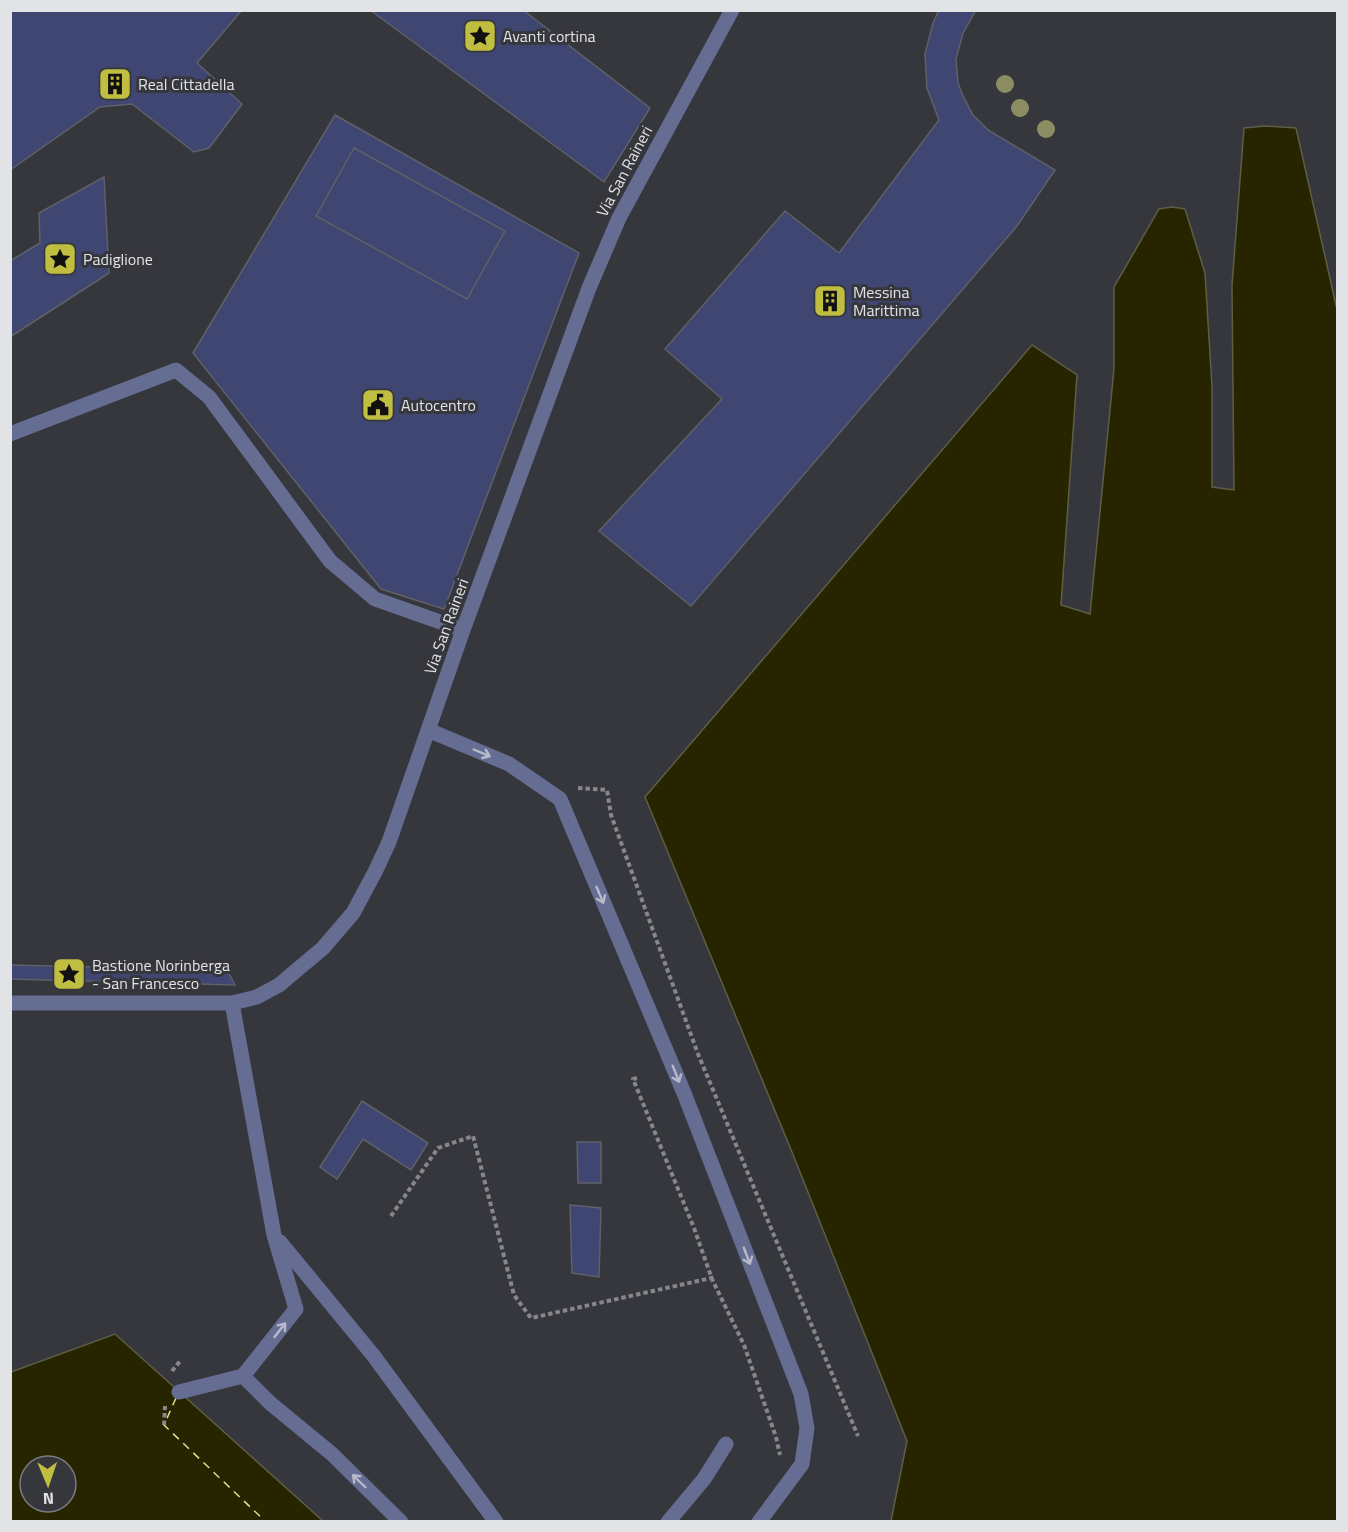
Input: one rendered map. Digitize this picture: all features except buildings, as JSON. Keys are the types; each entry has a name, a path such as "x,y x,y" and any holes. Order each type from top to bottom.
{"street":[{"name":"Via San Raineri","path":"10,1003 232,1003 256,997 279,985 323,948 353,914 388,842 463,630 589,288 619,218 732,10"},
{"path":"10,434 177,370 209,397 330,561 375,599 463,630"},
{"path":"428,730 509,764 560,799 684,1093 801,1394 807,1428 802,1464 759,1521"},
{"path":"179,1392 243,1376 296,1309 274,1235 232,1003"},
{"path":"274,1235 373,1355 496,1521"},
{"path":"243,1376 270,1403 332,1454 401,1521"},
{"path":"668,1521 704,1479 726,1444"}],"path":[{"path":"539,785 607,790 611,815 698,1054 858,1436"},
{"path":"637,1078 633,1079 714,1278 744,1345 776,1437 781,1459"},
{"path":"391,1216 438,1148 472,1136 514,1294 531,1318 714,1278"}],"shaded area":[{"path":"1265,126 1296,128 1338,314 1337,1521 891,1521 907,1441 792,1152 645,797 1032,345 1077,375 1061,605 1090,614 1114,369 1114,287 1159,209 1172,207 1185,209 1205,273 1212,387 1212,487 1234,490 1232,285 1244,128"},
{"path":"115,1334 323,1521 11,1522 11,1372"}],"ferry route":[{"path":"176,1398 164,1425 266,1522"}],"place":[{"name":"Avanti cortina","path":"480,36"},
{"name":"Real Cittadella","path":"115,84"},
{"name":"Padiglione","path":"60,259"},
{"name":"Messina Marittima","path":"830,301"},
{"name":"Autocentro","path":"378,405"},
{"name":"Bastione Norinberga - San Francesco","path":"69,974"}]}
